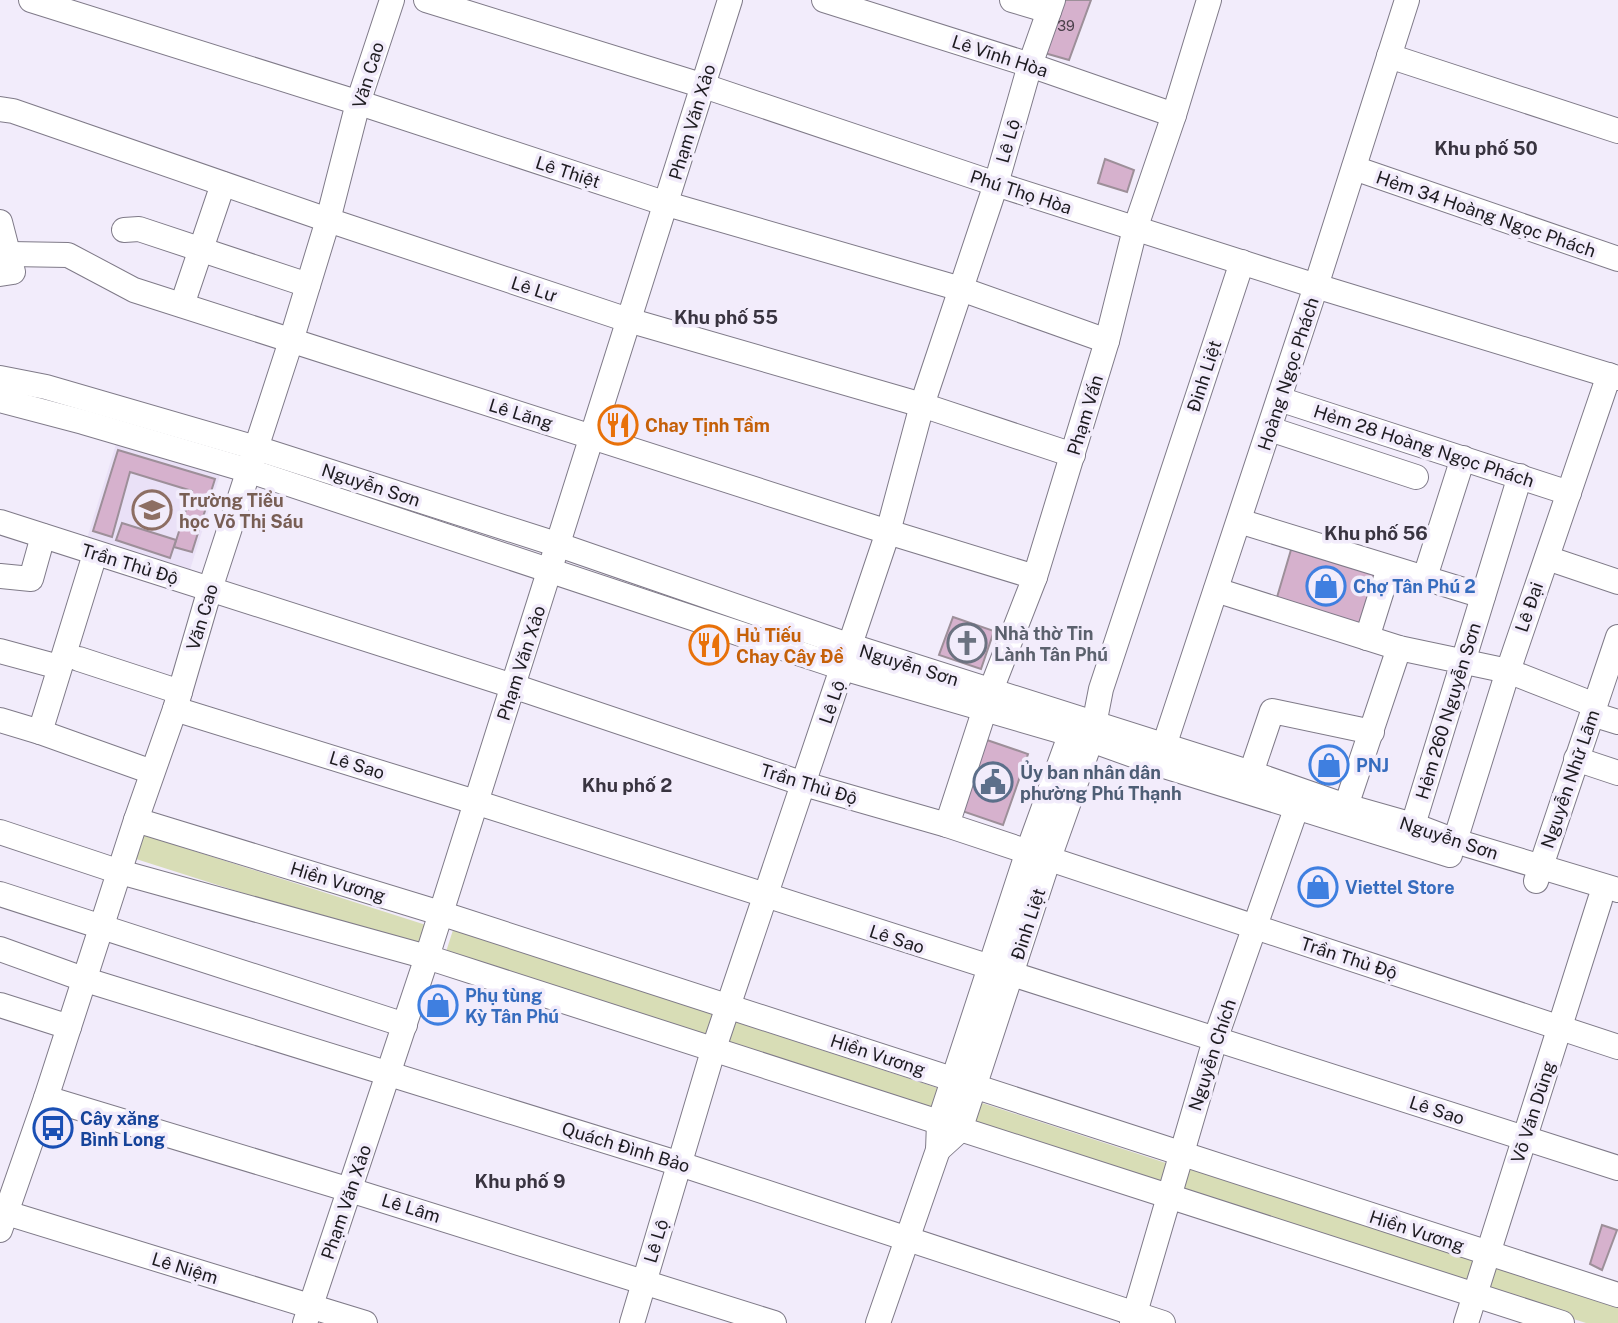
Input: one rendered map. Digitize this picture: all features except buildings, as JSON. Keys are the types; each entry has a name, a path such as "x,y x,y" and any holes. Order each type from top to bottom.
{"street":[{"name":"Lê Thiệt","path":"31,0 667,204 961,289 1107,341"},
{"name":"Văn Cao","path":"2,1218 46,1098 136,820 178,701 210,589 328,220 358,103 392,0"},
{"name":"Phú Thọ Hòa","path":"426,0 704,86 1135,229 1614,377"},
{"name":"Phạm Văn Xảo","path":"308,1314 405,1025 551,573 730,0"},
{"name":"Lê Vĩnh Hòa","path":"824,0 1030,65 1174,115"},
{"path":"1012,0 1051,6"},
{"name":"Hoàng Ngọc Phách","path":"1164,746 1270,429 1406,0"},
{"name":"Phạm Vấn","path":"947,825 988,700 1035,577 1107,341 1135,229 1174,115 1206,1"},
{"name":"Lê Lộ","path":"632,1323 713,1051 888,532 922,405 996,184 1030,65 1051,6"},
{"path":"1389,56 1618,131"},
{"name":"Lê Lư","path":"0,109 13,111 628,320 922,405 1073,455"},
{"name":"Hẻm 34 Hoàng Ngọc Phách","path":"1354,168 1618,259"},
{"path":"181,305 223,184"},
{"path":"0,222 5,264"},
{"path":"124,230 139,229 308,285"},
{"name":"Lê Lăng","path":"5,264 68,255 134,290 1035,577"},
{"name":"Đinh Liệt","path":"878,1323 937,1150 950,1127 1039,855 1101,689 1242,262"},
{"name":"Lê Đại","path":"1455,841 1546,558 1614,377"},
{"name":"Nguyễn Sơn","path":"0,378 42,399 559,545 847,657"},
{"name":"Nguyễn Sơn","path":"0,400 42,399"},
{"name":"Hẻm 28 Hoàng Ngọc Phách","path":"1279,399 1569,493"},
{"path":"1270,429 1416,477"},
{"path":"1425,577 1463,458"},
{"name":"Nguyễn Sơn","path":"253,460 551,573 847,657 1084,729 1164,746 1251,773 1300,800 1346,806 1413,825 1538,874"},
{"name":"Hẻm 260 Nguyễn Sơn","path":"1413,825 1520,476"},
{"path":"1239,521 1483,596"},
{"name":"Trần Thủ Độ","path":"0,522 804,784 947,825 1618,1047"},
{"path":"0,576 31,579 43,536"},
{"path":"40,732 69,663 95,554"},
{"path":"1546,558 1618,582"},
{"path":"1367,638 1390,568"},
{"path":"1216,590 1399,648 1508,671 1618,722"},
{"name":"Nguyễn Nhữ Lãm","path":"1538,874 1617,641"},
{"path":"1346,806 1399,648"},
{"name":"Lê Sao","path":"0,651 69,663 475,802 766,897 1618,1168"},
{"path":"1251,773 1272,711 1372,732"},
{"path":"0,720 152,772"},
{"name":"Nguyễn Sơn","path":"1084,729 1158,764 1300,800 1612,899"},
{"path":"1576,760 1618,773"},
{"name":"Nguyễn Chích","path":"1134,1318 1214,1040 1300,800"},
{"name":"Hiền Vương","path":"136,820 440,913 1618,1295"},
{"path":"0,832 120,872 427,957 1562,1323"},
{"path":"0,894 405,1025"},
{"name":"Võ Văn Dũng","path":"1466,1323 1559,1029 1612,899"},
{"name":"Quách Đình Bảo","path":"0,949 86,980 680,1164 906,1238 1134,1318 1163,1323"},
{"path":"0,1005 69,1027"},
{"name":"Lê Lâm","path":"46,1098 774,1323"},
{"name":"Lê Niệm","path":"2,1218 308,1314 365,1323"}],"shaded area":[{"name":"Trường Tiểu học Võ Thị Sáu","path":"116,444 220,475 188,576 85,545"}],"green space":[{"path":"144,835 426,925 418,949 136,859"},
{"path":"453,930 714,1014 706,1039 445,955"},
{"path":"733,1021 947,1091 939,1115 724,1045"},
{"path":"979,1102 1172,1165 1164,1190 971,1127"},
{"path":"1187,1167 1477,1259 1469,1284 1179,1191"},
{"path":"1497,1266 1618,1305 1618,1323 1586,1323 1489,1292"}],"place":[{"name":"Chay Tịnh Tầm","path":"618,425"},
{"name":"Trường Tiểu học Võ Thị Sáu","path":"152,510"},
{"name":"Chợ Tân Phú 2","path":"1326,586"},
{"name":"Nhà thờ Tin Lành Tân Phú","path":"967,643"},
{"name":"Hủ Tiếu Chay Cây Đề","path":"709,645"},
{"name":"PNJ","path":"1329,765"},
{"name":"Ủy ban nhân dân phường Phú Thạnh","path":"993,782"},
{"name":"Viettel Store","path":"1318,887"},
{"name":"Phụ tùng Kỳ Tân Phú","path":"438,1005"},
{"name":"Cây xăng Bình Long","path":"53,1128"}],"district":[{"name":"Khu phố 50","path":"1486,148"},
{"name":"Khu phố 55","path":"726,317"},
{"name":"Khu phố 56","path":"1376,533"},
{"name":"Khu phố 2","path":"627,785"},
{"name":"Khu phố 9","path":"520,1181"}]}
